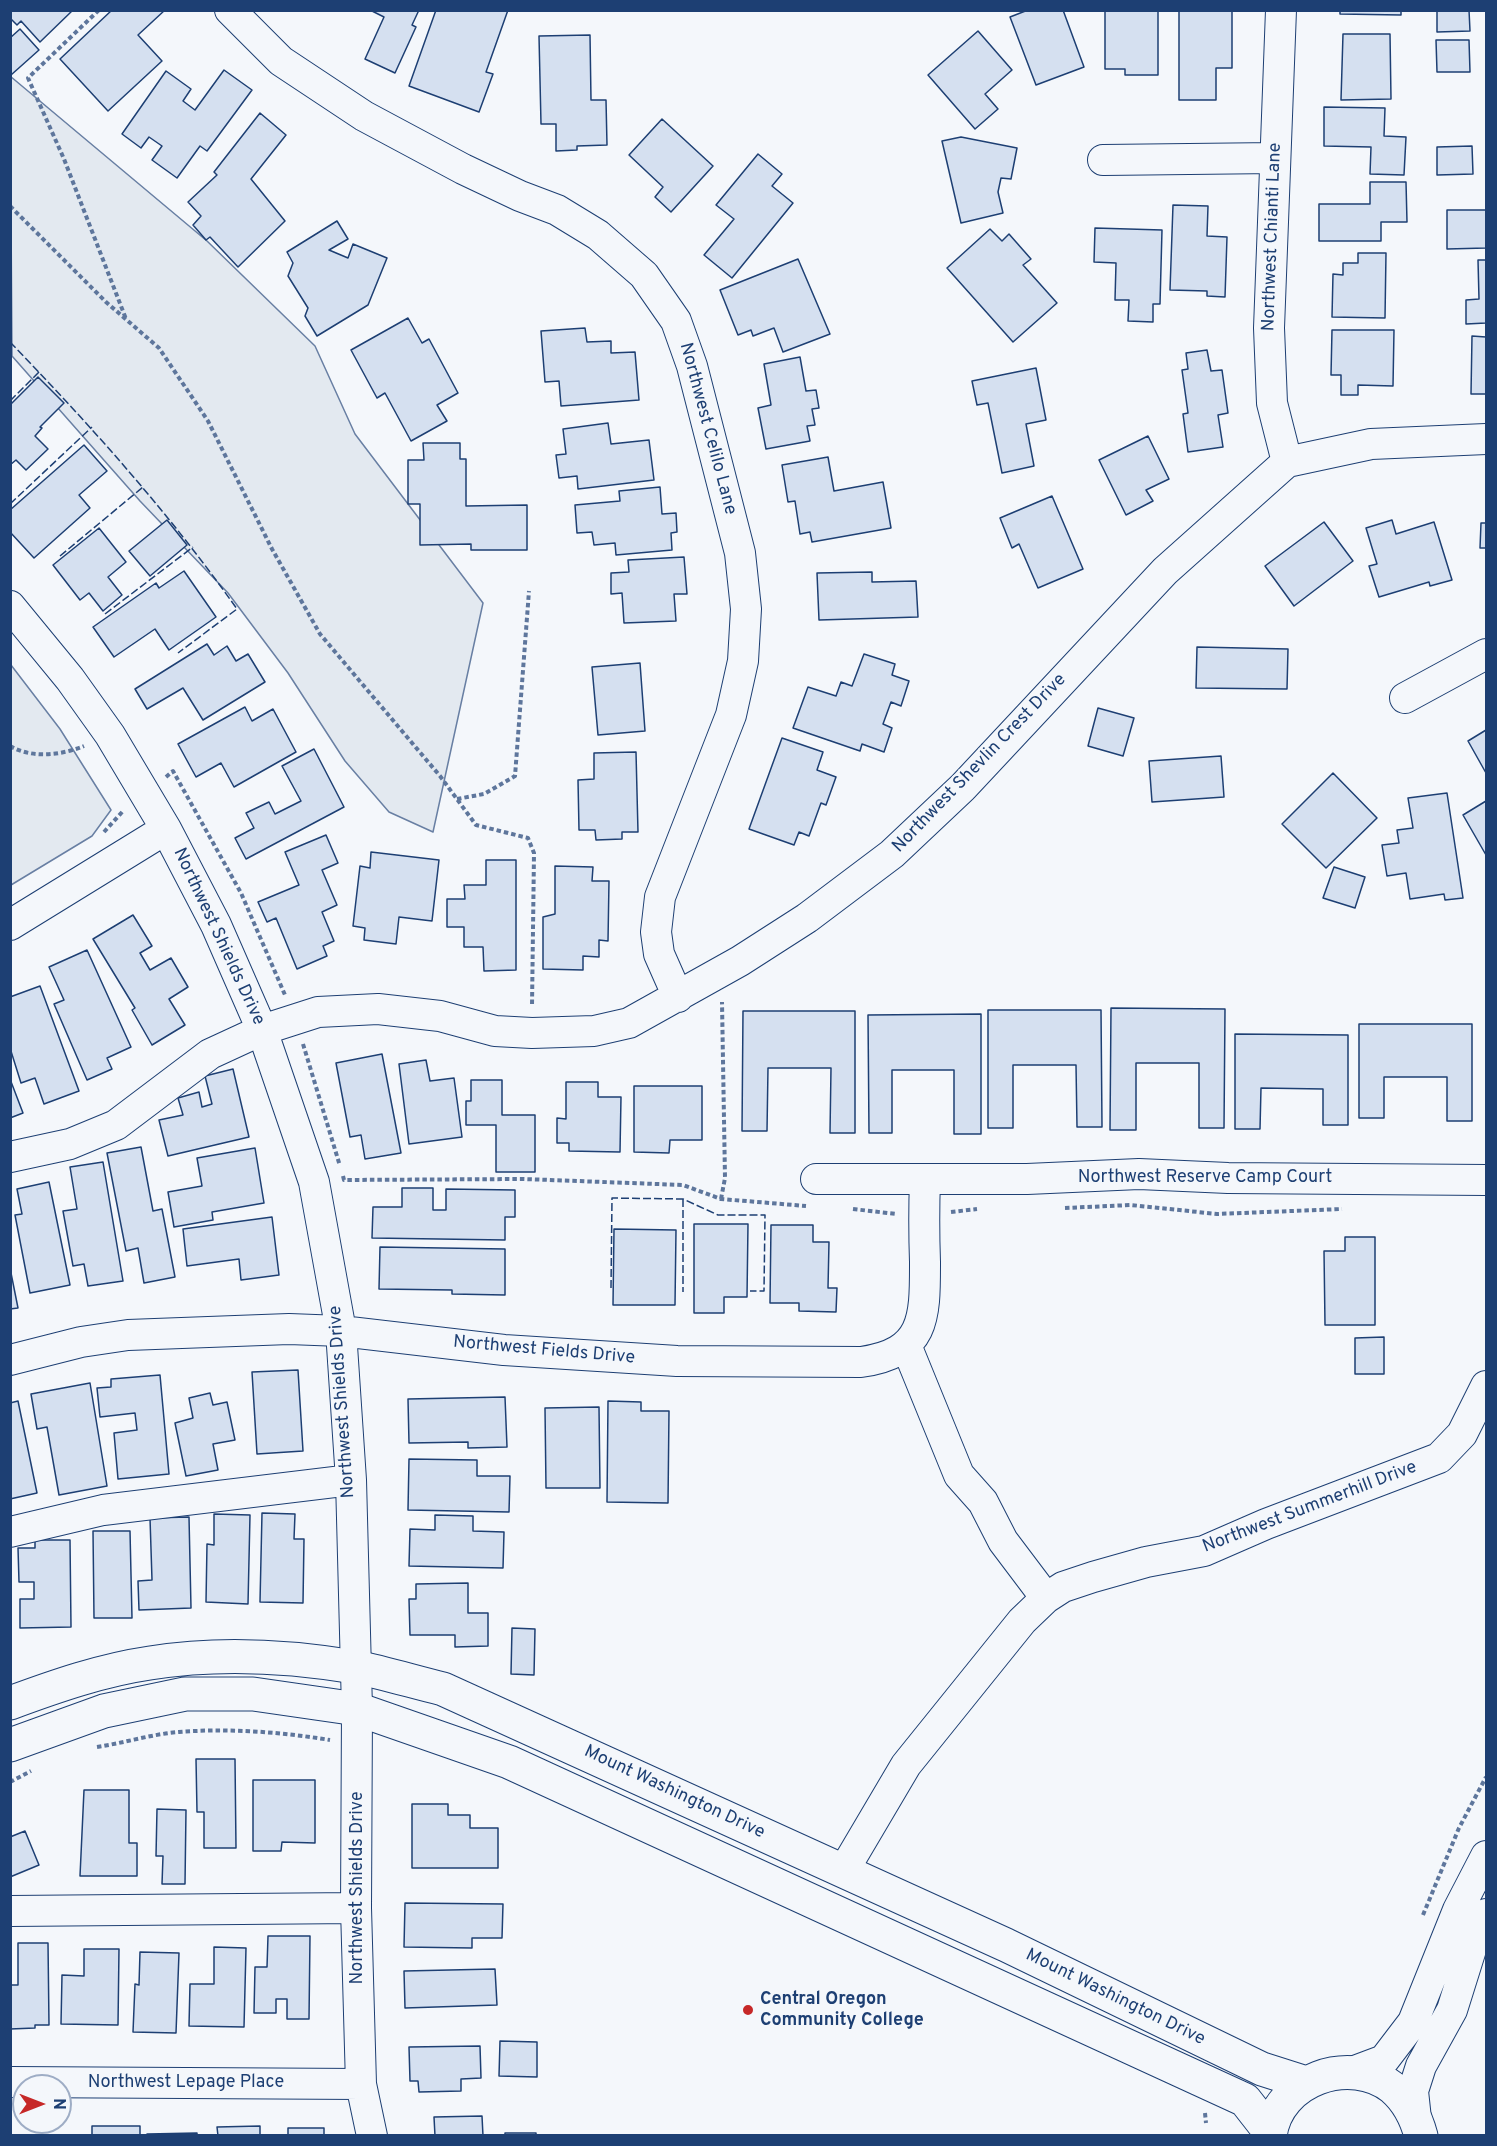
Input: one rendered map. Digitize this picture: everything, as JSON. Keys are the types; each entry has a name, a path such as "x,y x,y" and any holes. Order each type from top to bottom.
{"main road":[{"name":"Mount Washington Drive","path":"10,1703 73,1680 151,1663 216,1657 290,1659 356,1668 444,1689 1006,1945 1262,2069 1306,2083"},
{"name":"Mount Washington Drive","path":"10,1745 104,1711 185,1694 253,1694 357,1709 509,1762 1245,2100 1270,2134"},
{"path":"1270,2134 1278,2112 1290,2096 1306,2083 1328,2074 1352,2072 1373,2077 1392,2087 1405,2100 1419,2127"}],"street":[{"name":"Northwest Celilo Lane","path":"230,10 281,61 364,116 463,169 520,196 557,210 597,235 644,275 676,321 692,366 740,553 746,609 743,662 731,715 660,897 656,932 659,954 678,997"},
{"name":"Northwest Chianti Lane","path":"1281,10 1269,328 1272,403 1287,462"},
{"path":"1103,160 1275,158"},
{"name":"Northwest Shevlin Crest Drive","path":"10,1157 70,1144 116,1125 210,1054 262,1030 318,1012 378,1009 440,1016 495,1031 532,1033 594,1030 629,1023 678,997 807,918 892,854 963,787 1165,571 1287,462 1371,444 1437,439 1486,440"},
{"name":"Northwest Shields Drive","path":"10,606 70,679 110,735 166,829 216,925 262,1030 314,1182 341,1331 351,1480 357,1709 356,1908 362,2084 372,2136"},
{"path":"1405,698 1486,654"},
{"path":"10,925 166,829"},
{"name":"Northwest Reserve Camp Court","path":"816,1179 1027,1179 1138,1174 1228,1178 1486,1180"},
{"name":"Northwest Fields Drive","path":"10,1360 81,1342 128,1335 289,1329 341,1331 504,1350 677,1361 861,1362 887,1358 906,1345 920,1327 925,1305 925,1179"},
{"path":"906,1345 959,1475 983,1502 1003,1541 1046,1598"},
{"name":"Northwest Summerhill Drive","path":"844,1870 906,1765 1023,1621 1046,1598 1063,1587 1093,1577 1146,1562 1204,1551 1439,1458 1462,1434 1486,1386"},
{"path":"10,1532 103,1510 351,1480"},
{"path":"1352,2072 1384,2060 1396,2048 1413,2022 1458,1910 1486,1856"},
{"path":"10,1911 356,1908"},
{"path":"1419,2127 1413,2091 1421,2067 1452,2010 1473,1943 1486,1914"},
{"name":"Northwest Lepage Place","path":"10,2082 362,2084"}],"path":[{"path":"99,10 28,78 64,159 126,320"},
{"path":"10,206 126,320 159,348 208,421 272,549 320,634 476,825 528,838 534,853 532,1012"},
{"path":"457,799 484,794 515,776 530,591"},
{"path":"10,746 40,754 68,752 110,735"},
{"path":"711,977 722,1004 725,1178 722,1199"},
{"path":"91,1748 176,1732 294,1734 337,1742"},
{"path":"10,1782 36,1768"},
{"path":"1421,1921 1459,1828 1486,1778"}],"shaded area":[{"path":"10,76 207,241 315,346 355,434 483,603 433,832 389,812 345,761 288,673 228,593 140,501 12,356"},
{"path":"11,665 60,729 111,810 92,836 11,885"}],"building":[{"path":"10,10 73,10 40,42 21,21 17,25 10,18"},
{"path":"112,10 165,10 138,35 162,61 108,111 60,59"},
{"path":"370,10 419,10 412,25 416,27 395,73 365,59 384,17"},
{"path":"436,10 508,10 486,72 493,74 479,112 409,86"},
{"path":"1028,10 1063,10 1084,67 1036,85 1010,17"},
{"path":"1105,10 1158,10 1158,75 1125,75 1125,69 1105,69"},
{"path":"1179,10 1232,10 1232,68 1216,68 1216,100 1179,100"},
{"path":"1340,10 1401,10 1401,15 1340,14"},
{"path":"1437,10 1469,10 1470,31 1437,32"},
{"path":"20,29 39,50 11,75 10,38"},
{"path":"978,31 1012,70 985,94 998,109 975,129 928,75"},
{"path":"1343,34 1390,34 1391,99 1341,100"},
{"path":"590,35 591,100 606,100 607,145 577,146 577,150 556,151 556,124 541,124 539,36"},
{"path":"1436,40 1469,40 1470,72 1437,72"},
{"path":"224,70 252,90 207,151 200,146 177,178 152,160 162,146 149,137 141,148 122,134 166,71 191,89 183,101 195,110"},
{"path":"1324,107 1385,108 1384,136 1406,137 1404,175 1370,174 1371,147 1324,146"},
{"path":"260,113 286,135 251,179 285,221 238,267 210,237 206,240 193,225 201,216 188,202 217,175 214,172"},
{"path":"662,119 713,166 671,212 655,197 663,187 629,155"},
{"path":"961,137 1017,148 1011,179 1001,178 998,192 1003,213 961,223 942,141"},
{"path":"1472,146 1473,174 1437,175 1437,147"},
{"path":"758,154 782,174 772,186 793,203 732,278 704,255 734,219 716,205"},
{"path":"1370,182 1406,182 1407,222 1381,222 1381,241 1319,241 1319,204 1370,204"},
{"path":"1173,205 1208,206 1207,236 1227,237 1225,297 1207,296 1207,291 1170,290"},
{"path":"1447,210 1486,210 1486,248 1447,249"},
{"path":"337,221 348,239 329,250 348,258 353,244 387,258 368,305 317,336 305,316 308,308 288,276 293,263 287,252"},
{"path":"1095,228 1162,230 1160,304 1153,304 1153,322 1128,321 1129,300 1115,300 1116,263 1094,262"},
{"path":"990,229 1002,241 1009,234 1031,259 1023,265 1057,303 1013,342 947,268"},
{"path":"1358,253 1386,253 1385,318 1332,317 1333,274 1343,275 1343,263 1358,263"},
{"path":"798,259 830,334 783,352 774,328 753,336 751,330 738,335 720,290"},
{"path":"1478,260 1486,260 1486,323 1466,324 1466,300 1479,299"},
{"path":"408,318 422,343 429,339 458,393 437,405 447,421 411,441 385,393 377,398 351,350"},
{"path":"585,328 587,342 611,341 611,353 635,352 639,400 561,406 559,381 545,382 541,331"},
{"path":"1332,330 1394,330 1393,386 1358,385 1358,395 1341,395 1341,375 1331,375"},
{"path":"1472,336 1486,337 1486,394 1471,394"},
{"path":"1207,350 1211,371 1222,370 1228,413 1218,415 1223,447 1188,452 1183,414 1188,413 1182,370 1188,369 1186,353"},
{"path":"800,357 806,391 816,390 819,408 812,409 815,425 807,426 810,441 766,449 758,408 771,405 764,364"},
{"path":"1036,368 1046,420 1026,424 1034,466 1002,473 988,403 977,405 972,381"},
{"path":"38,377 64,403 40,427 42,428 35,436 48,449 26,470 16,460 10,465 10,405"},
{"path":"608,423 611,444 649,440 654,480 578,489 577,476 559,478 556,455 566,454 563,429"},
{"path":"1148,436 1169,479 1146,490 1153,501 1126,515 1099,460"},
{"path":"423,443 460,443 460,459 466,459 466,506 527,505 527,550 471,550 471,544 420,545 420,504 408,504 408,460 424,460"},
{"path":"84,445 107,471 79,495 90,508 34,558 10,532 10,510"},
{"path":"828,457 834,491 883,482 891,528 812,542 810,532 800,534 795,501 788,502 782,465"},
{"path":"660,487 662,514 676,513 677,532 671,533 672,550 616,555 615,543 594,545 592,532 577,533 575,505 620,501 619,491"},
{"path":"1052,496 1083,569 1038,588 1019,544 1012,548 1000,518"},
{"path":"167,520 187,545 150,576 129,551"},
{"path":"1392,520 1396,534 1434,522 1452,580 1430,586 1429,582 1379,597 1369,566 1377,564 1366,528"},
{"path":"1324,522 1353,561 1294,606 1265,566"},
{"path":"1481,523 1486,523 1486,548 1480,548"},
{"path":"99,528 126,562 108,577 122,595 103,611 89,593 80,600 53,565"},
{"path":"684,557 687,594 674,594 676,621 624,623 622,593 611,594 611,573 629,572 628,560"},
{"path":"184,571 216,617 169,650 155,629 114,657 93,627 156,583 159,588"},
{"path":"872,572 872,582 916,581 918,617 819,620 817,573"},
{"path":"207,644 214,655 227,646 236,661 248,654 265,682 203,720 183,688 147,709 135,689"},
{"path":"1197,647 1288,649 1287,689 1196,688"},
{"path":"864,654 895,664 892,675 909,681 901,706 891,702 883,724 892,728 884,752 862,744 860,751 793,728 808,687 836,696 841,682 852,686"},
{"path":"640,663 645,731 598,735 592,667"},
{"path":"245,707 252,721 273,709 296,752 234,787 221,763 196,777 178,744"},
{"path":"1098,708 1134,718 1123,756 1088,746"},
{"path":"1486,730 1486,773 1468,741"},
{"path":"782,738 823,752 817,770 836,777 826,805 821,803 809,836 799,832 794,845 749,829"},
{"path":"314,749 344,807 246,859 235,838 254,828 246,813 269,802 275,814 301,801 282,766"},
{"path":"636,752 638,832 622,832 622,839 596,840 595,830 579,830 578,780 594,779 594,753"},
{"path":"1221,756 1224,797 1152,802 1149,761"},
{"path":"1333,773 1377,818 1326,868 1282,824"},
{"path":"1447,793 1463,898 1445,900 1444,894 1410,899 1406,873 1387,876 1382,845 1399,843 1397,830 1413,828 1408,798"},
{"path":"1486,801 1486,855 1463,815"},
{"path":"326,835 338,863 322,870 337,905 322,912 334,941 323,946 327,956 297,969 276,918 267,922 258,902 299,885 285,852"},
{"path":"371,852 439,860 432,921 399,917 396,944 364,940 365,928 353,926 360,866 370,868"},
{"path":"486,860 516,860 516,970 484,971 483,947 464,947 464,927 447,927 447,899 465,899 464,885 486,885"},
{"path":"555,866 593,867 592,881 609,881 608,941 599,940 599,957 583,956 583,970 543,969 543,917 555,914"},
{"path":"1334,867 1365,877 1355,908 1323,898"},
{"path":"133,915 152,946 140,953 150,970 171,958 188,987 169,999 185,1025 152,1045 132,1010 135,1008 93,939"},
{"path":"87,950 131,1047 107,1058 112,1069 87,1080 54,1004 64,1000 49,967"},
{"path":"40,986 79,1091 44,1104 35,1078 21,1083 10,1048 10,997"},
{"path":"1111,1008 1225,1009 1224,1128 1199,1128 1199,1063 1136,1063 1136,1130 1110,1130"},
{"path":"988,1010 1101,1010 1102,1127 1077,1127 1076,1065 1013,1065 1013,1128 988,1128"},
{"path":"743,1011 855,1011 855,1133 830,1133 831,1068 768,1068 767,1131 742,1131"},
{"path":"981,1014 981,1134 954,1134 954,1070 892,1070 892,1133 869,1133 868,1015"},
{"path":"1359,1024 1472,1024 1472,1121 1447,1121 1447,1077 1384,1077 1384,1118 1359,1118"},
{"path":"1235,1034 1348,1035 1348,1125 1323,1125 1323,1089 1261,1088 1260,1129 1235,1129"},
{"path":"382,1054 401,1153 365,1159 361,1135 350,1137 336,1063"},
{"path":"426,1060 430,1081 454,1078 462,1137 409,1144 399,1064"},
{"path":"233,1069 249,1137 168,1156 159,1120 183,1115 178,1098 199,1092 202,1107 212,1104 205,1076"},
{"path":"10,1079 23,1113 10,1118"},
{"path":"471,1080 502,1080 502,1115 535,1115 535,1172 496,1172 496,1125 466,1125 466,1101 471,1101"},
{"path":"566,1082 598,1082 598,1097 621,1097 620,1152 569,1151 569,1143 557,1143 557,1118 566,1119"},
{"path":"634,1086 702,1086 702,1140 670,1140 669,1153 634,1152"},
{"path":"141,1147 153,1211 162,1209 175,1277 144,1283 138,1248 126,1251 107,1153"},
{"path":"255,1148 264,1203 212,1212 213,1220 174,1227 168,1192 202,1186 197,1158"},
{"path":"103,1162 123,1281 88,1286 84,1264 73,1266 63,1211 77,1209 70,1167"},
{"path":"49,1182 70,1285 30,1293 15,1215 22,1214 17,1189"},
{"path":"402,1188 433,1188 433,1210 446,1210 446,1189 515,1190 515,1217 505,1217 505,1240 372,1238 373,1207 402,1207"},
{"path":"272,1217 279,1275 241,1280 239,1259 187,1266 183,1229"},
{"path":"694,1224 748,1224 747,1297 724,1297 724,1313 694,1313"},
{"path":"771,1225 813,1225 813,1242 829,1242 828,1288 837,1288 836,1312 799,1311 799,1303 770,1303"},
{"path":"614,1229 676,1230 675,1305 613,1305"},
{"path":"1345,1237 1375,1237 1375,1325 1325,1325 1324,1251 1345,1251"},
{"path":"380,1247 505,1249 505,1295 452,1294 452,1290 379,1289"},
{"path":"10,1268 18,1308 10,1309"},
{"path":"1384,1337 1384,1374 1355,1374 1355,1338"},
{"path":"298,1370 303,1451 257,1454 252,1372"},
{"path":"160,1375 169,1474 118,1479 114,1433 137,1430 135,1413 100,1417 97,1388 111,1387 111,1379"},
{"path":"90,1383 107,1486 59,1495 47,1427 37,1429 31,1394"},
{"path":"210,1393 213,1405 227,1402 235,1440 213,1444 218,1470 186,1476 175,1423 193,1418 189,1398"},
{"path":"505,1397 507,1447 468,1448 468,1442 409,1443 408,1399"},
{"path":"18,1401 37,1493 10,1499 10,1403"},
{"path":"608,1401 641,1402 641,1411 669,1411 668,1503 607,1502"},
{"path":"599,1407 600,1488 546,1488 545,1408"},
{"path":"409,1459 477,1460 477,1476 510,1476 509,1512 408,1510"},
{"path":"262,1513 295,1514 294,1539 304,1539 303,1603 260,1602"},
{"path":"214,1514 250,1515 248,1604 206,1602 207,1544 214,1545"},
{"path":"435,1515 473,1516 473,1531 504,1532 503,1568 409,1566 410,1529 435,1530"},
{"path":"189,1517 191,1608 139,1610 138,1581 152,1580 150,1518"},
{"path":"93,1531 130,1531 132,1618 94,1618"},
{"path":"35,1540 70,1540 71,1627 20,1628 20,1599 34,1599 34,1582 19,1582 18,1548 35,1548"},
{"path":"468,1583 468,1613 488,1613 488,1646 455,1647 455,1635 410,1635 409,1599 416,1599 416,1584"},
{"path":"512,1628 535,1629 534,1675 511,1674"},
{"path":"196,1759 235,1759 236,1848 204,1848 204,1812 197,1812"},
{"path":"253,1780 315,1780 315,1843 282,1842 281,1851 253,1851"},
{"path":"84,1790 129,1790 129,1843 137,1843 137,1876 80,1876"},
{"path":"412,1804 448,1804 448,1815 470,1815 470,1828 498,1828 498,1868 412,1868"},
{"path":"157,1809 186,1810 185,1884 162,1884 163,1856 156,1856"},
{"path":"25,1831 39,1865 10,1877 10,1837"},
{"path":"405,1903 503,1904 502,1938 472,1938 472,1948 404,1947"},
{"path":"268,1936 310,1936 309,2019 287,2019 287,1999 276,1999 276,2013 254,2013 255,1967 267,1967"},
{"path":"18,1943 48,1943 49,2025 10,2029 10,1985 18,1985"},
{"path":"214,1947 246,1948 244,2027 189,2026 190,1984 214,1984"},
{"path":"84,1949 119,1949 118,2025 61,2024 62,1975 84,1976"},
{"path":"140,1952 179,1953 176,2033 133,2032 135,1984 139,1985"},
{"path":"495,1969 497,2005 405,2008 404,1971"},
{"path":"500,2041 537,2042 537,2077 499,2076"},
{"path":"480,2046 481,2078 461,2079 461,2091 419,2092 418,2081 410,2081 409,2047"},
{"path":"482,2116 483,2136 435,2136 434,2117"},
{"path":"92,2126 140,2126 140,2136 92,2136"},
{"path":"260,2126 260,2136 218,2136 217,2127"},
{"path":"288,2128 324,2128 324,2136 288,2136"},
{"path":"197,2133 197,2136 147,2136 147,2134"},
{"path":"505,2133 536,2133 536,2136 505,2136"}],"fence":[{"path":"10,342 129,471 237,609 178,653"},
{"path":"10,401 39,372"},
{"path":"10,504 92,427"},
{"path":"60,556 143,487"},
{"path":"105,614 193,547"},
{"path":"611,1288 612,1198 683,1199 718,1215 765,1215 764,1291 750,1291"},
{"path":"683,1199 683,1292"}],"place":[{"name":"Central Oregon Community College","path":"748,2010"}]}
